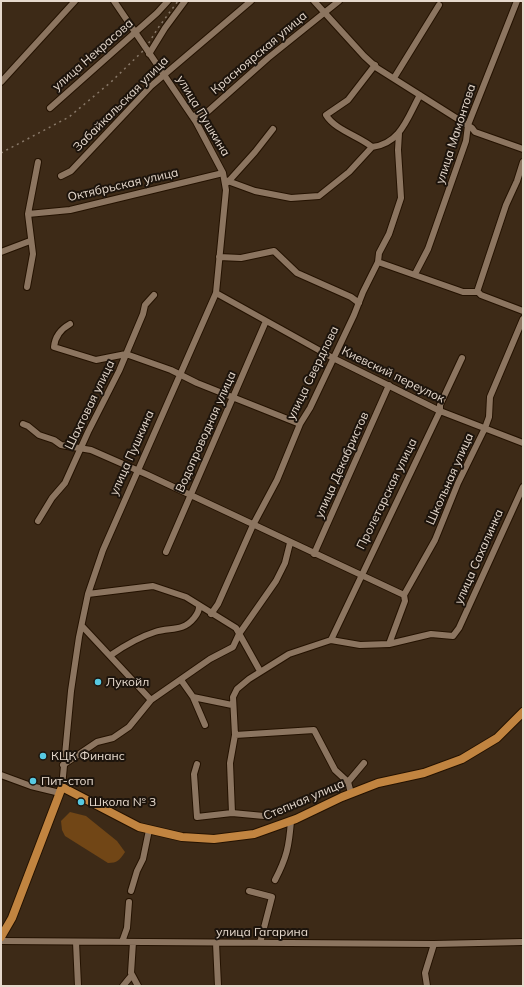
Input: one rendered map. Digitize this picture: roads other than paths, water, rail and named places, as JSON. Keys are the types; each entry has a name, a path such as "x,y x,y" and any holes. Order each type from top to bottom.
{"main road":[{"name":"Степная улица","path":"61,790 120,819 149,830 182,837 214,839 254,834 291,821 351,793 378,783 424,773 462,759 497,738 523,712"},
{"name":"улица Пушкина","path":"1,937 12,918 61,790"}],"street":[{"path":"3,77 75,1"},
{"name":"улица Пушкина","path":"61,790 71,691 88,594 103,550 216,293 226,190 226,181 223,173 192,116 114,1"},
{"name":"улица Некрасова","path":"50,108 135,33 168,1"},
{"path":"149,54 165,28 185,1"},
{"name":"Забайкальская улица","path":"62,176 71,171 151,86 171,67 251,1"},
{"path":"314,1 375,66 468,125 475,132 523,149"},
{"name":"Красноярская улица","path":"192,116 206,114 268,58 338,1"},
{"name":"улица Мамонтова","path":"415,274 428,249 466,140 468,125 517,1"},
{"path":"394,78 439,5"},
{"path":"372,147 346,131 326,115 348,100 375,66"},
{"path":"273,129 255,152 226,181 255,191 291,198 319,196 349,172 372,147 388,142 399,133 406,125 420,95"},
{"name":"улица Свердлова","path":"211,614 218,604 253,525 277,480 300,424 310,408 378,262 379,252 389,234 401,198 398,150 399,133"},
{"path":"27,287 33,254 30,241 28,214 38,162"},
{"path":"477,292 506,205 517,181 523,162"},
{"name":"Октябрьская улица","path":"28,214 70,210 223,173"},
{"path":"1,252 30,241"},
{"path":"219,257 242,258 274,251 297,273 351,297 359,303"},
{"path":"378,262 463,292 477,292 523,311"},
{"name":"Киевский переулок","path":"216,293 333,358 440,411 523,443"},
{"name":"Шахтовая улица","path":"38,521 52,498 65,483 144,314 145,305 154,295"},
{"name":"Школьная улица","path":"389,644 405,601 404,595 435,540 458,483 485,428 489,417 490,396 523,319"},
{"name":"Водопроводная улица","path":"166,552 266,321"},
{"path":"70,324 62,328 55,341 54,347 96,360 126,354 171,370 300,424"},
{"name":"Пролетарская улица","path":"331,640 360,575 440,411 440,405 462,358"},
{"name":"улица Декабристов","path":"314,554 389,386"},
{"path":"23,424 28,426 38,435 54,440 60,445 91,450 404,595"},
{"name":"улица Сахалинка","path":"389,644 431,634 453,636 459,628 523,487"},
{"path":"63,765 97,742 113,738 129,727 151,700 210,659 233,647 239,634 276,581 285,563 290,542"},
{"path":"88,594 153,586 186,597 199,607 236,628 260,671"},
{"path":"111,655 124,646 156,632 178,629 189,625 199,612 199,607"},
{"path":"82,626 111,655 151,700"},
{"path":"232,813 230,763 235,735 232,706 233,697 237,689 260,671 289,654 331,640 360,645 389,644"},
{"path":"181,680 193,697 205,725"},
{"path":"193,697 232,706"},
{"path":"235,735 314,730 335,770 348,782 351,793"},
{"path":"348,782 364,763"},
{"path":"197,764 194,774 197,817 232,813 264,816"},
{"path":"1,775 27,785 61,790"},
{"path":"276,880 290,845 291,821"},
{"path":"131,891 136,872 143,859 149,830"},
{"path":"248,891 272,897 260,943"},
{"path":"122,942 127,928 129,902"},
{"name":"улица Гагарина","path":"1,941 434,944 523,942"},
{"path":"76,942 78,986"},
{"path":"133,942 132,975 138,986"},
{"path":"216,943 218,986"},
{"path":"427,986 425,973 434,944"},
{"path":"123,986 132,975"}],"railway":[{"path":"1,153 69,117 111,82 145,49 178,1"}],"place":[{"name":"Лукойл","path":"98,682"},
{"name":"КЦК Финанс","path":"43,756"},
{"name":"Пит-стоп","path":"33,781"},
{"name":"Школа № 3","path":"81,802"}]}
